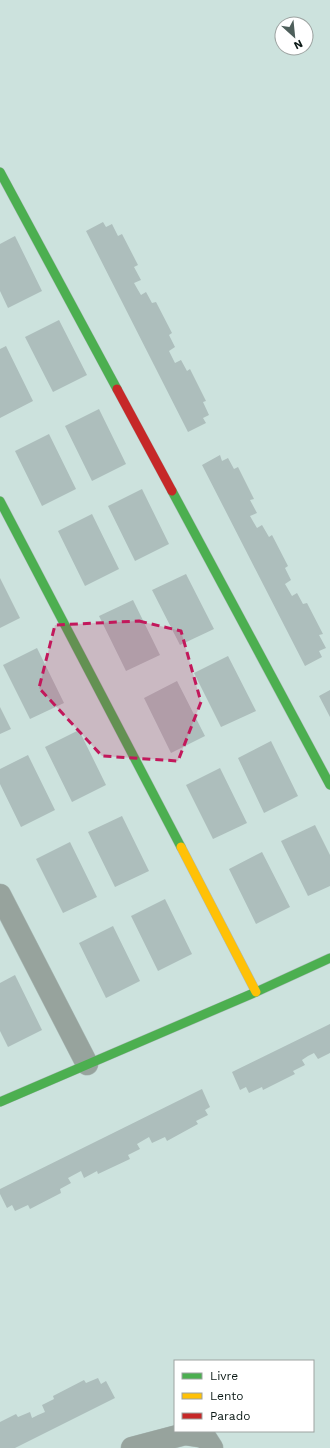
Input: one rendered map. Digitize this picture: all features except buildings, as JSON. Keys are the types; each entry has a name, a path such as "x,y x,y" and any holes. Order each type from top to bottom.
{"street":[{"path":"0,172 330,785"},
{"path":"0,500 256,992"},
{"path":"0,895 87,1064"},
{"path":"0,1102 256,992 330,958"},
{"path":"132,1448 185,1434 205,1437 212,1448"}],"highlighted area":[{"path":"139,621 181,631 201,702 178,761 102,756 39,688 55,625"}],"traffic: fast":[{"path":"0,172 117,389"},
{"path":"172,491 330,785"},
{"path":"0,501 181,847"},
{"path":"0,1102 256,992 330,958"}],"traffic: slow":[{"path":"181,847 256,992"}],"traffic: jam":[{"path":"117,389 172,491"}]}
